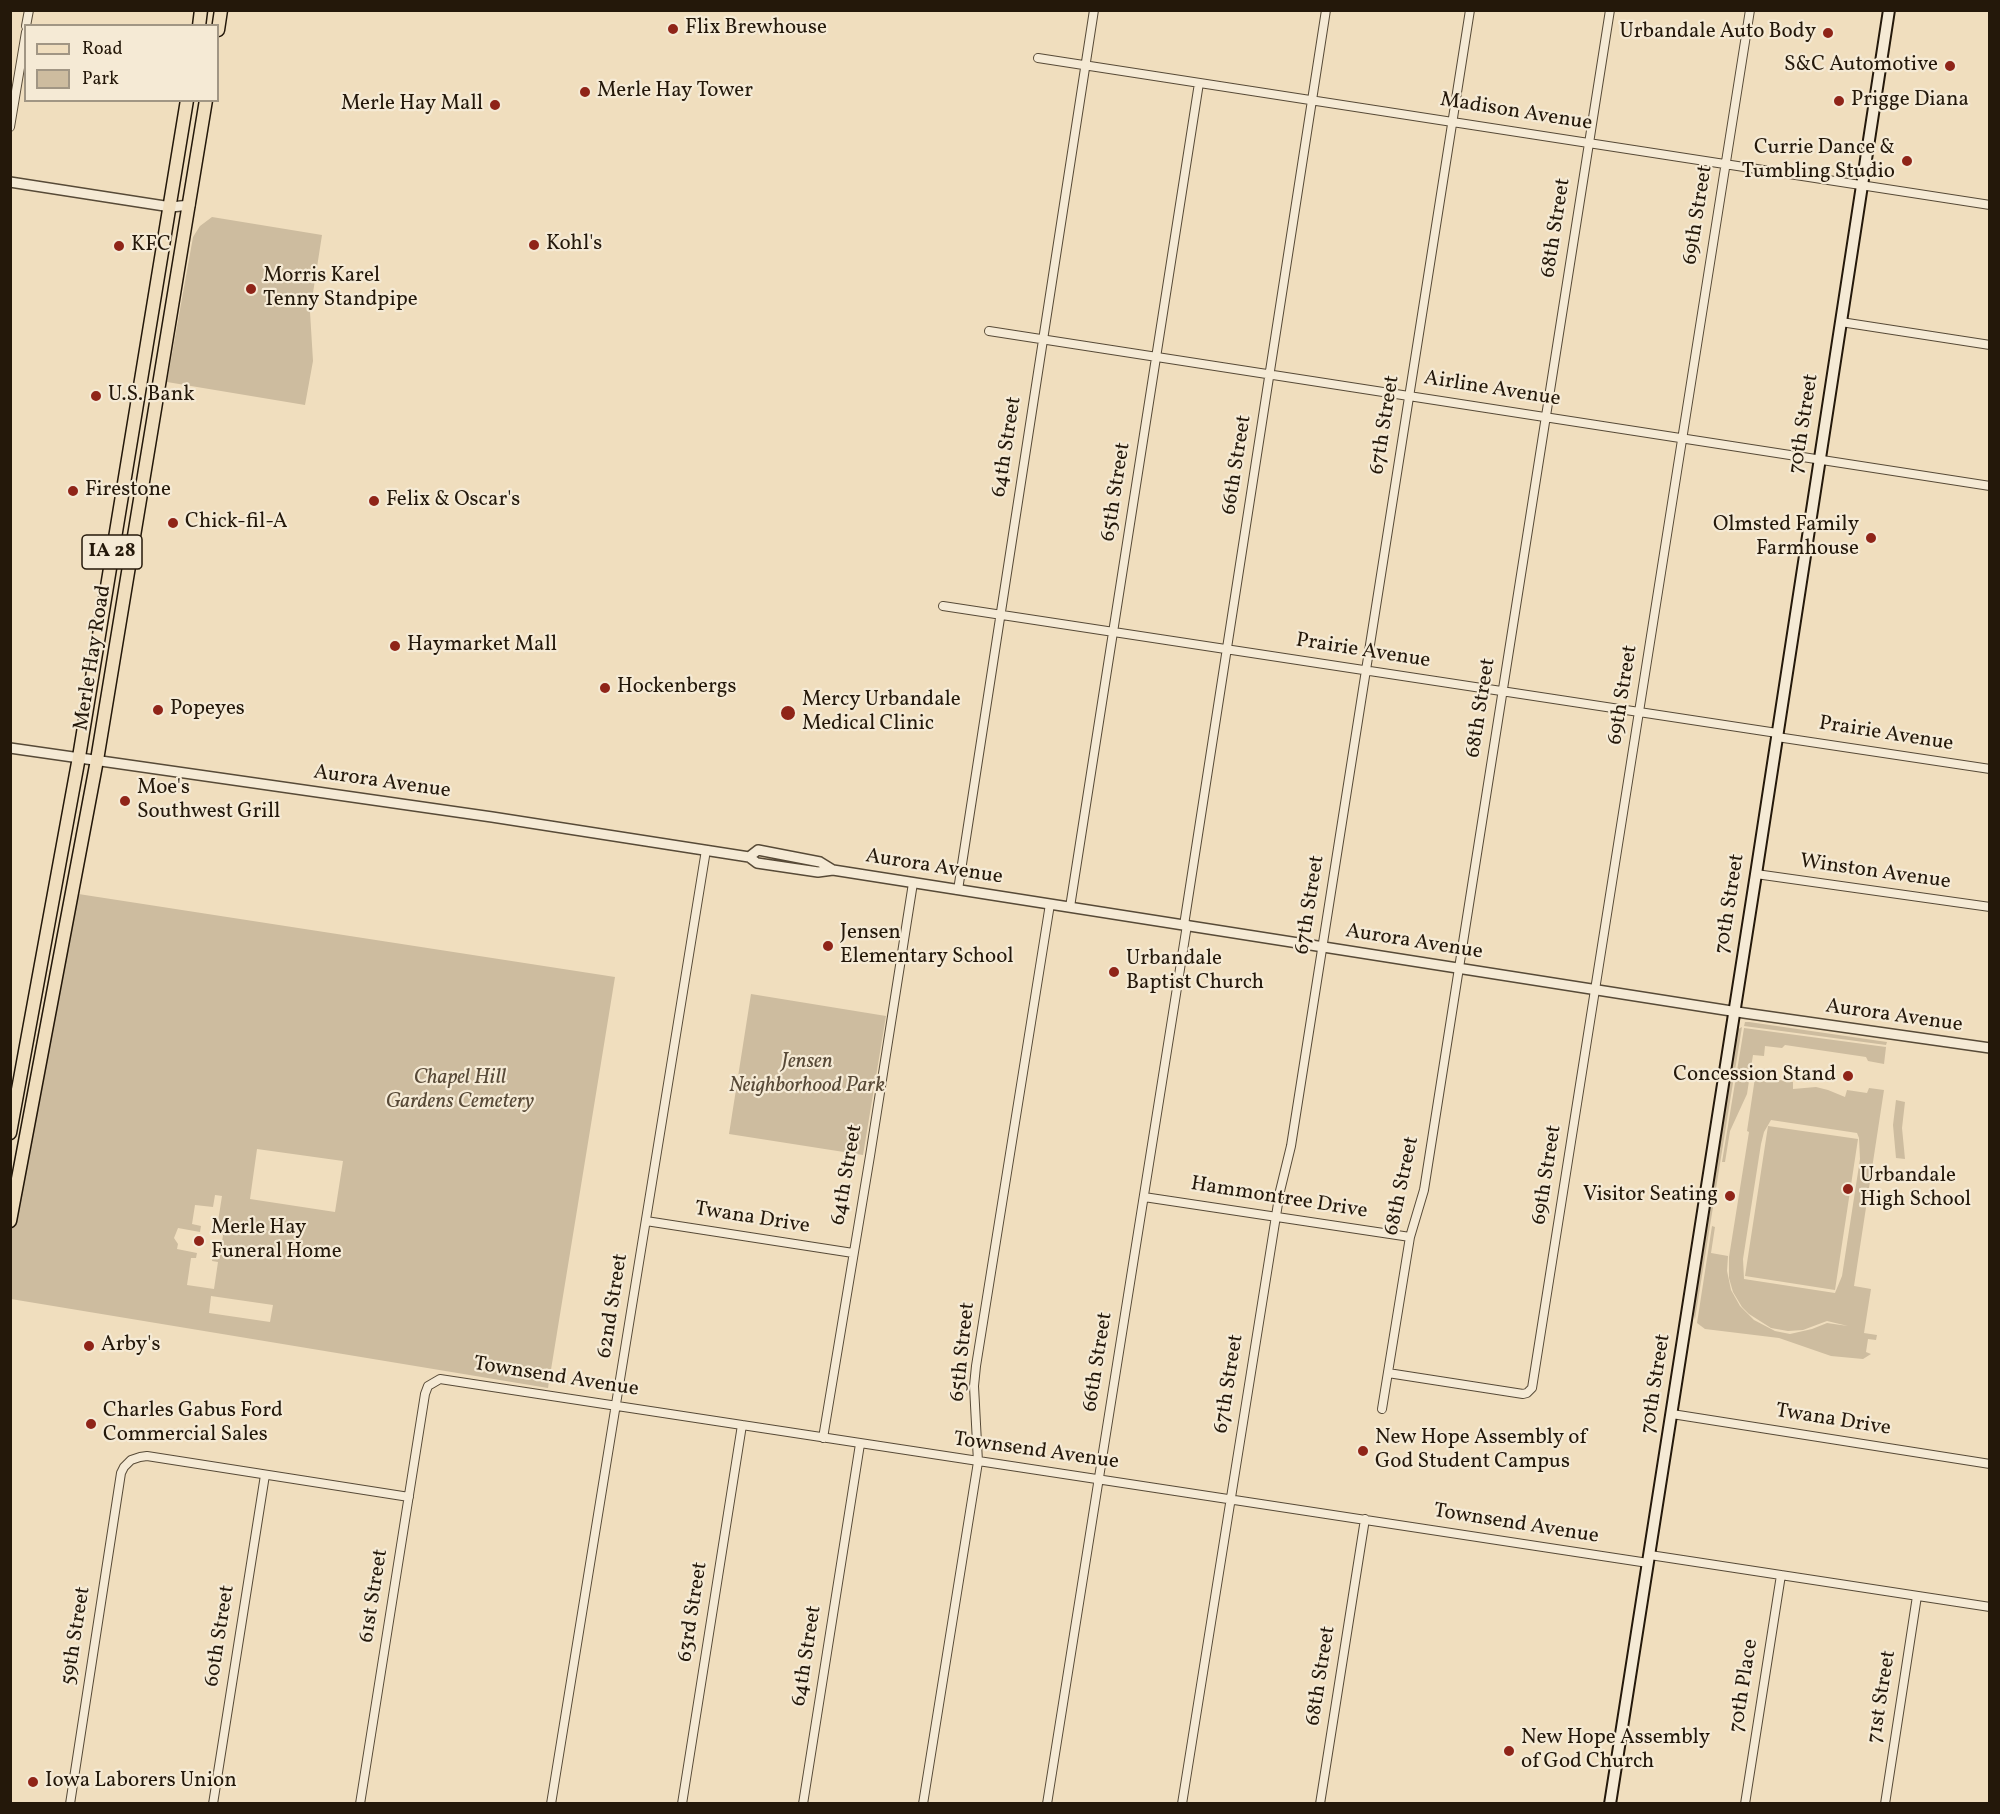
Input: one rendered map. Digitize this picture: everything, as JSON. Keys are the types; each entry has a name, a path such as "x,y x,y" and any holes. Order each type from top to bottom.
{"main road":[{"name":"70th Street","path":"1610,1803 1756,874 1888,10"},
{"name":"Merle Hay Road","path":"10,1133 79,757 187,102"},
{"name":"Merle Hay Road","path":"10,1221 97,759 206,102"}],"street":[{"name":"64th Street","path":"958,890 1094,10"},
{"name":"66th Street","path":"1047,1803 1144,1197 1326,10"},
{"name":"67th Street","path":"1182,1803 1276,1217 1291,1146 1323,947 1470,10"},
{"name":"68th Street","path":"1382,1409 1410,1237 1424,1190 1610,10"},
{"name":"69th Street","path":"1388,1373 1523,1394 1530,1392 1533,1384 1750,10"},
{"path":"10,127 24,44"},
{"name":"Madison Avenue","path":"1038,58 1989,205"},
{"name":"65th Street","path":"1070,907 1199,83"},
{"path":"10,182 171,207 190,205"},
{"path":"1840,322 1989,345"},
{"name":"Airline Avenue","path":"989,331 1989,486"},
{"name":"Prairie Avenue","path":"943,606 1989,768"},
{"name":"Aurora Avenue","path":"10,748 97,759 749,857 758,850 820,862 833,870 913,883 1734,1012 1989,1048"},
{"name":"62nd Street","path":"551,1803 706,850"},
{"name":"Winston Avenue","path":"1756,874 1989,908"},
{"name":"64th Street","path":"822,1438 913,883"},
{"name":"65th Street","path":"923,1803 978,1462 974,1396 976,1366 1050,904"},
{"name":"Hammontree Drive","path":"1144,1197 1410,1237"},
{"name":"Twana Drive","path":"646,1221 853,1253"},
{"name":"Townsend Avenue","path":"425,1394 433,1382 447,1378 860,1444 1365,1520 1781,1575 1989,1607"},
{"name":"61st Street","path":"360,1803 425,1394"},
{"name":"Twana Drive","path":"1672,1414 1989,1464"},
{"name":"63rd Street","path":"682,1803 742,1425"},
{"name":"64th Street","path":"803,1803 860,1444"},
{"name":"59th Street","path":"70,1803 121,1473 124,1467 131,1460 147,1456 265,1475"},
{"path":"265,1475 409,1497"},
{"name":"60th Street","path":"213,1803 265,1475"},
{"name":"68th Street","path":"1320,1803 1365,1520"},
{"name":"70th Place","path":"1745,1803 1781,1575"},
{"name":"71st Street","path":"1885,1803 1917,1596"}],"green space":[{"path":"212,217 322,235 310,312 313,361 305,405 167,382 193,237 200,226"},
{"name":"Chapel Hill Gardens Cemetery","path":"72,893 615,977 548,1388 11,1299 11,1221","holes":["257,1149 343,1161 335,1212 250,1199","215,1195 222,1196 216,1234 223,1235 220,1256 213,1255 212,1261 218,1262 214,1289 187,1285 191,1258 196,1258 197,1253 177,1249 178,1244 174,1238 178,1228 200,1232 201,1226 192,1224 195,1205 213,1207","211,1296 273,1305 270,1322 209,1313"]},
{"name":"Jensen Neighborhood Park","path":"751,994 886,1016 863,1155 729,1134"},
{"path":"1745,1022 1887,1042 1886,1045 1744,1026"},
{"path":"1742,1027 1695,1320 1693,1311 1738,1029"},
{"path":"1744,1028 1886,1047 1884,1064 1868,1061 1866,1057 1785,1045 1782,1048 1765,1046 1764,1056 1753,1055 1747,1094 1730,1131 1725,1162 1722,1162"},
{"path":"1756,1071 1765,1072 1765,1080 1793,1082 1793,1089 1816,1087 1845,1097 1847,1090 1867,1093 1869,1088 1884,1090 1854,1286 1871,1289 1864,1333 1877,1335 1876,1340 1868,1339 1866,1352 1871,1354 1863,1359 1831,1356 1779,1338 1705,1329 1697,1323 1712,1226 1715,1227 1711,1253 1728,1256 1727,1271 1731,1290 1740,1306 1754,1320 1775,1331 1790,1334 1827,1323 1848,1326 1827,1321 1803,1330 1788,1331 1771,1328 1749,1314 1733,1292 1729,1278 1729,1257 1749,1132 1747,1131","holes":["1771,1120 1857,1133 1860,1159 1842,1276 1835,1293 1744,1279 1743,1259 1761,1144 1764,1132"]},
{"path":"1896,1100 1905,1102 1902,1128 1905,1159 1896,1158 1893,1125"},
{"path":"1768,1126 1858,1139 1835,1290 1745,1276"}],"place":[{"name":"Flix Brewhouse","path":"673,29"},
{"name":"Urbandale Auto Body","path":"1828,33"},
{"name":"S&C Automotive","path":"1950,66"},
{"name":"Merle Hay Tower","path":"585,92"},
{"name":"Prigge Diana","path":"1839,101"},
{"name":"Merle Hay Mall","path":"495,105"},
{"name":"Currie Dance & Tumbling Studio","path":"1907,161"},
{"name":"Kohl's","path":"534,245"},
{"name":"KFC","path":"119,246"},
{"name":"Morris Karel Tenny Standpipe","path":"251,289"},
{"name":"U.S. Bank","path":"96,396"},
{"name":"Firestone","path":"73,491"},
{"name":"Felix & Oscar's","path":"374,501"},
{"name":"Chick-fil-A","path":"173,523"},
{"name":"Olmsted Family Farmhouse","path":"1871,538"},
{"name":"Haymarket Mall","path":"395,646"},
{"name":"Hockenbergs","path":"605,688"},
{"name":"Popeyes","path":"158,710"},
{"name":"Mercy Urbandale Medical Clinic","path":"788,713"},
{"name":"Moe's Southwest Grill","path":"125,801"},
{"name":"Jensen Elementary School","path":"828,946"},
{"name":"Urbandale Baptist Church","path":"1114,972"},
{"name":"Concession Stand","path":"1848,1076"},
{"name":"Urbandale High School","path":"1848,1189"},
{"name":"Visitor Seating","path":"1730,1196"},
{"name":"Merle Hay Funeral Home","path":"199,1241"},
{"name":"Arby's","path":"89,1346"},
{"name":"Charles Gabus Ford Commercial Sales","path":"91,1424"},
{"name":"New Hope Assembly of God Student Campus","path":"1363,1451"},
{"name":"New Hope Assembly of God Church","path":"1509,1751"},
{"name":"Iowa Laborers Union","path":"33,1782"}]}
